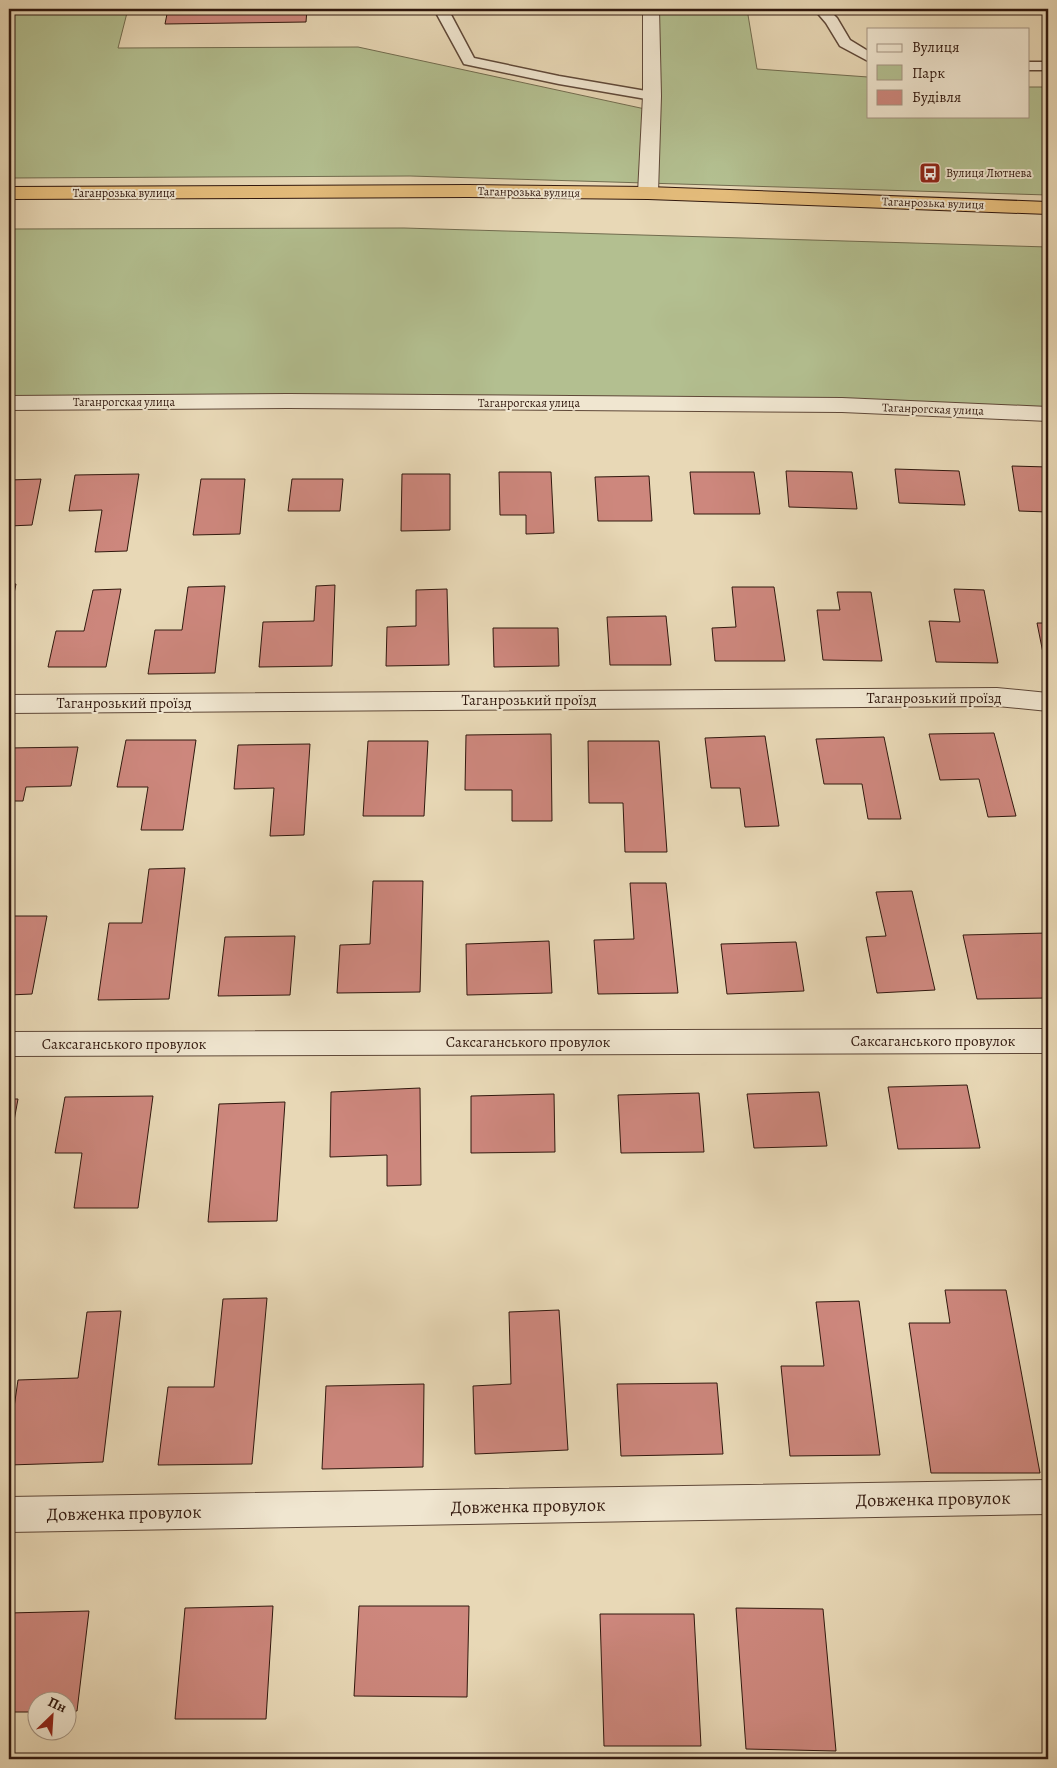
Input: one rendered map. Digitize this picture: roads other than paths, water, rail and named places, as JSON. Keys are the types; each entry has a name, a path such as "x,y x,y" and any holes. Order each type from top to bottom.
{"highway":[{"name":"Таганрозька вулиця","path":"9,193 468,191 648,193 1048,208"}],"street":[{"path":"648,193 652,96 651,9"},
{"name":"Таганрогская улица","path":"9,403 288,401 832,405 1048,414"},
{"name":"Таганрозький проїзд","path":"9,704 987,697 1048,702"},
{"name":"Саксаганського провулок","path":"9,1044 1048,1041"},
{"name":"Довженка провулок","path":"9,1515 1048,1497"}],"lane":[{"path":"441,9 469,60 559,80 652,96"},
{"path":"821,9 832,21 846,43 867,56"},
{"path":"1030,66 1048,66"}],"place":[{"name":"Вулиця Лютнева","path":"930,173"}]}
